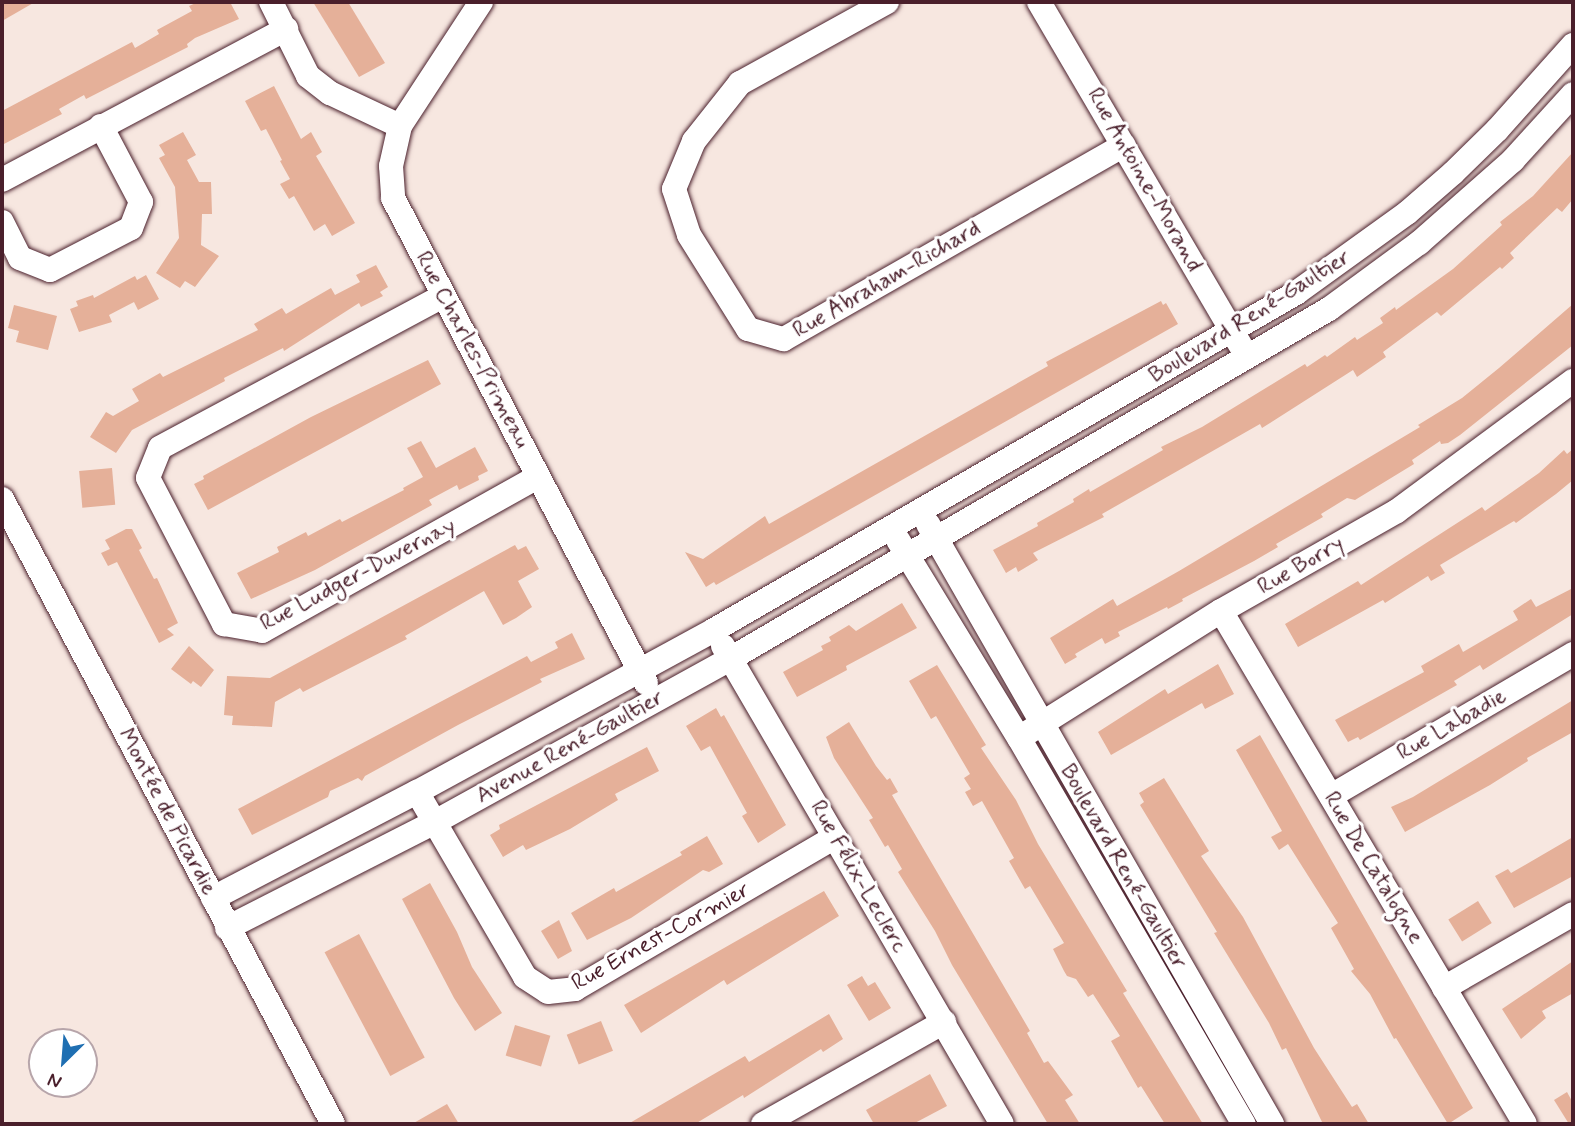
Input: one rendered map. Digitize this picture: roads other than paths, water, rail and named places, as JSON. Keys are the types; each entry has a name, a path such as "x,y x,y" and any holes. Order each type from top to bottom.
{"street":[{"path":"271,2 308,75 330,93 400,126"},
{"name":"Rue Charles-Primeau","path":"481,2 400,126 391,166 393,198 655,698"},
{"name":"Rue Abraham-Richard","path":"887,2 740,83 694,141 674,189 689,235 748,329 784,339 1124,145"},
{"name":"Rue Antoine-Morand","path":"1039,2 1248,358"},
{"path":"2,180 286,29"},
{"name":"Boulevard René-Gaultier","path":"1244,1124 1019,738 890,528 1296,293 1407,213 1497,130 1573,45"},
{"name":"Boulevard René-Gaultier","path":"906,554 1329,309 1419,243 1513,160 1573,94"},
{"path":"2,222 20,258 50,270 131,228 141,202 101,126"},
{"name":"Rue Ludger-Duvernay","path":"443,296 160,448 148,478 223,624 262,631 538,477"},
{"name":"Rue Borry","path":"1019,738 1221,611 1396,511 1573,381"},
{"name":"Montée de Picardie","path":"2,499 333,1124"},
{"name":"Boulevard René-Gaultier","path":"920,512 1272,1124"},
{"name":"Avenue René-Gaultier","path":"213,898 417,792 714,630 890,528"},
{"name":"Avenue René-Gaultier","path":"228,928 435,822 655,698 730,659 906,554"},
{"name":"Rue De Catalogne","path":"1221,611 1525,1124"},
{"name":"Rue Félix-Leclerc","path":"714,630 1002,1124"},
{"name":"Rue Labadie","path":"1331,796 1573,654"},
{"name":"Rue Ernest-Cormier","path":"417,792 525,977 548,992 575,989 835,837"},
{"path":"1444,988 1573,914"},
{"path":"763,1124 944,1022"}]}
